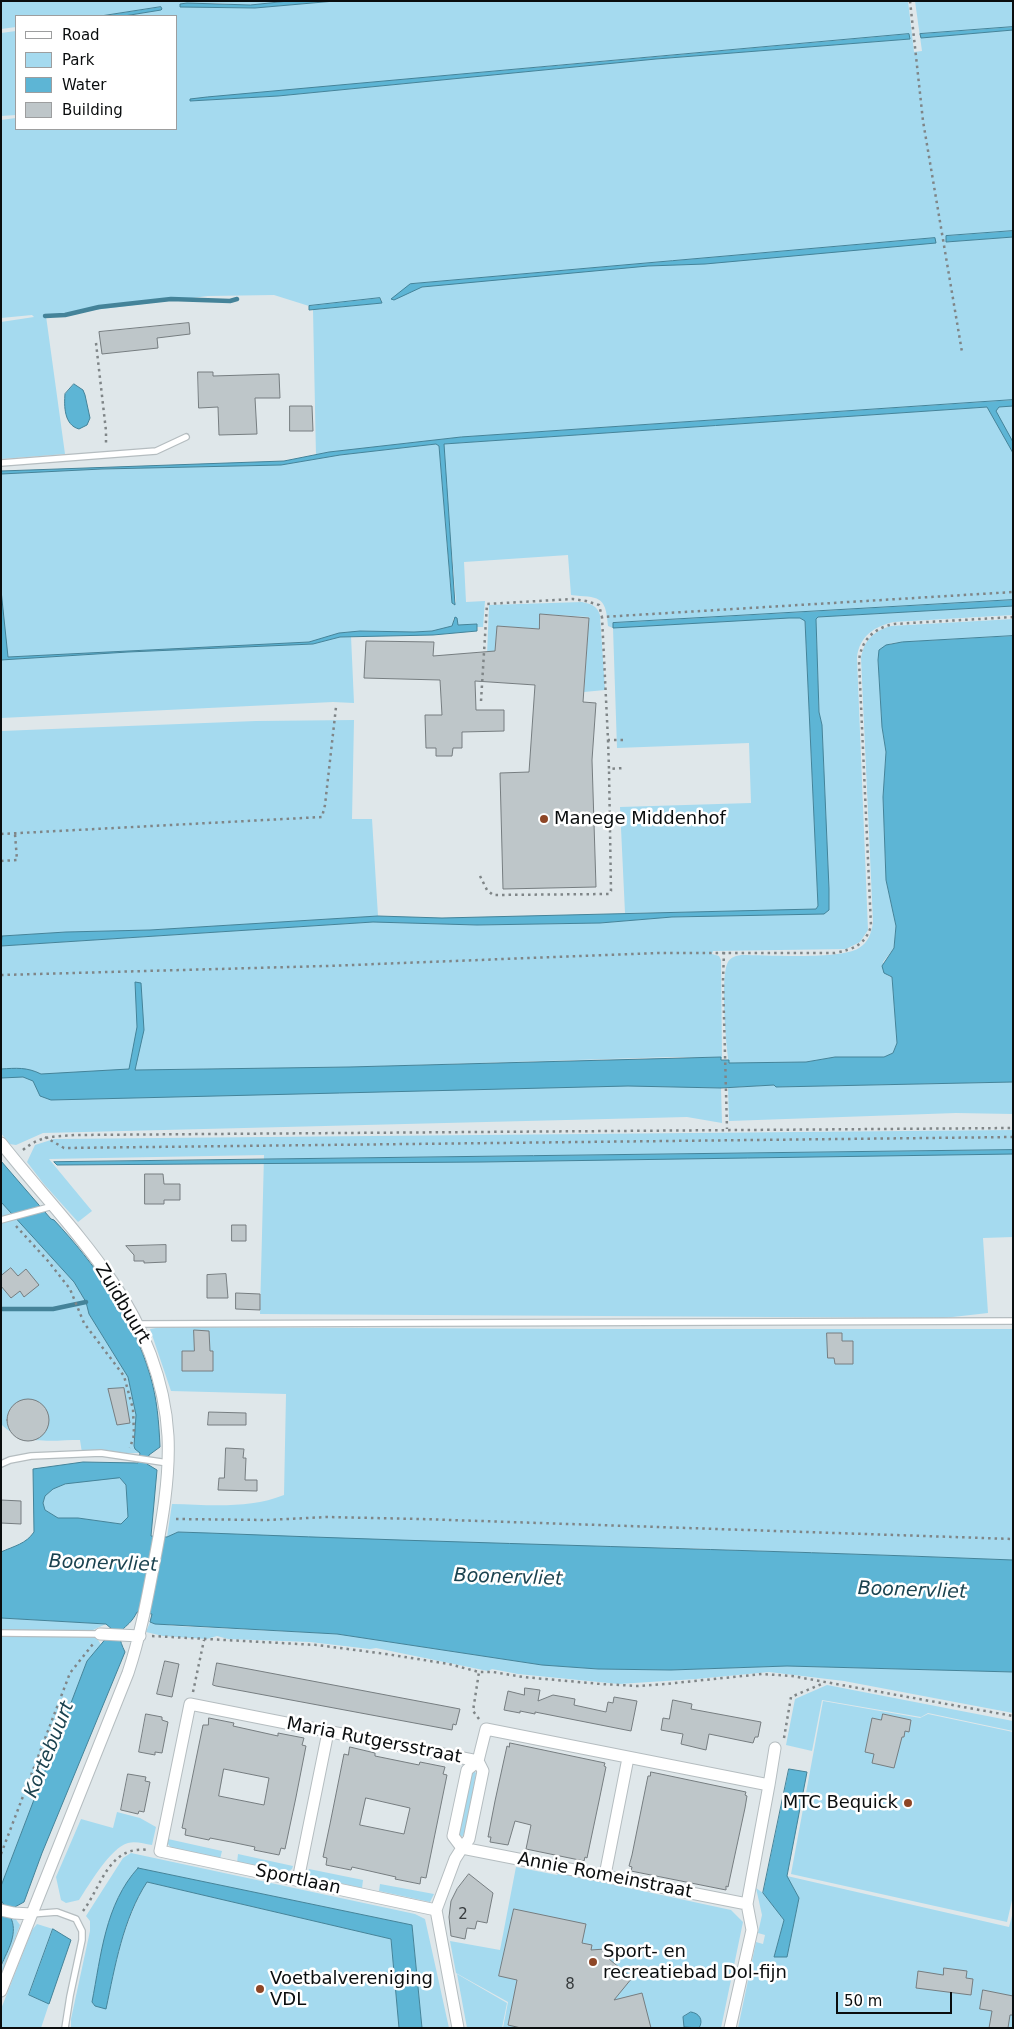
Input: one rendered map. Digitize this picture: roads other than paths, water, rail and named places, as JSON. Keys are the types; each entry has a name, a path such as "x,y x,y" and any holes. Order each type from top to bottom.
{"street":[{"name":"Zuidbuurt","path":"1,1143 14,1158 48,1207 113,1282 138,1324 151,1355 162,1395 168,1434 168,1463 162,1518 140,1636"},
{"path":"1,1991 128,1673 140,1636 111,1634"},
{"name":"Maria Rutgersstraat","path":"160,1852 190,1704 478,1761 486,1729 769,1785"},
{"path":"298,1880 328,1732"},
{"path":"730,2028 752,1930 747,1904 775,1748"},
{"path":"605,1875 628,1758"},
{"path":"458,2028 436,1910 455,1859 469,1839 483,1772 478,1761 467,1770 453,1836 462,1848"},
{"name":"Annie Romeinstraat","path":"462,1848 747,1904"},
{"name":"Sportlaan","path":"160,1852 436,1910"},
{"path":"1,1910 31,1914"}],"lane":[{"path":"1,463 156,451 186,437"},
{"path":"1,1220 48,1207"},
{"path":"138,1324 1013,1321"},
{"path":"1,1464 10,1460 31,1456 101,1453 168,1463"},
{"path":"1,1634 111,1634"},
{"path":"31,1914 57,1912 76,1919 82,1931 66,2028"}],"water":[{"path":"289,1 335,1 255,8 180,7 180,4 187,3 250,5"},
{"path":"161,7 162,9 130,15 108,15"},
{"path":"1013,27 1013,30 921,38 920,34"},
{"path":"909,34 910,39 656,59 278,96 190,101 190,99 207,97"},
{"path":"1013,231 1013,237 946,242 946,236"},
{"path":"935,238 936,243 705,264 648,266 422,287 394,300 391,299 410,284"},
{"path":"380,298 382,303 309,310 309,306"},
{"path":"74,384 83,390 90,418 87,425 79,429 70,424 65,409 65,394"},
{"path":"1013,400 1013,406 999,407 996,411 1013,442 1013,453 987,407 444,444 455,605 452,603 439,446 436,444 340,455 281,465 102,469 1,474 1,471 284,461 329,452 461,437"},
{"path":"1,590 8,657 309,642 339,633 360,631 432,631 452,626 455,617 457,618 458,625 477,624 477,631 433,635 340,637 313,644 1,660"},
{"path":"1013,600 1013,606 818,617 816,619 829,889 829,910 824,914 672,917 600,923 477,925 373,922 1,946 2,936 150,930 378,916 442,918 816,909 818,906 805,621 800,618 789,618 613,628 613,623"},
{"path":"1013,636 1013,1082 776,1087 774,1085 721,1088 628,1086 51,1100 40,1096 33,1081 23,1077 1,1078 1,1069 26,1069 41,1074 129,1069 137,1027 135,982 141,983 144,1030 135,1070 349,1067 721,1057 721,1060 729,1060 729,1063 806,1062 835,1057 884,1057 893,1053 897,1043 892,977 884,973 882,966 894,948 896,926 886,880 883,797 886,752 882,727 879,650 886,645 902,642"},
{"path":"1013,1150 1013,1154 482,1162 57,1165 54,1162"},
{"name":"Boonervliet","path":"1,1161 69,1237 98,1273 134,1332 150,1375 158,1420 160,1447 149,1455 147,1464 157,1470 151,1536 167,1537 178,1532 1013,1560 1013,1672 787,1666 671,1670 598,1669 542,1665 337,1634 155,1624 150,1622 152,1614 137,1612 120,1633 121,1643 125,1652 42,1853 24,1902 13,1908 10,1916 13,1935 1,1966 1,1916 5,1907 1,1900 1,1886 87,1661 113,1630 106,1624 1,1618 1,1552 23,1542 34,1532 33,1469 83,1462 138,1463 140,1453 134,1446 136,1415 128,1377 89,1314 86,1302 74,1282 1,1202","holes":["120,1478 126,1485 128,1517 121,1524 78,1518 58,1518 45,1510 43,1503 45,1496 53,1489 65,1484"]},
{"path":"789,1769 807,1772 787,1876 799,1898 787,1957 774,1957 784,1920 763,1893"},
{"path":"138,1868 412,1925 422,2028 399,2028 391,1939 147,1882 126,1927 106,2009 95,2006 92,2002 111,1914 127,1882"},
{"path":"53,1929 71,1940 49,2004 29,1995"},
{"path":"691,2012 700,2017 699,2028 684,2027 683,2017"}],"waterway":[{"path":"45,316 65,315 99,307 171,299 230,301 237,299"},
{"path":"1,1309 53,1309 86,1302"}],"place":[{"name":"Manege Middenhof","path":"544,819"},
{"name":"MTC Bequick","path":"908,1803"},
{"name":"Sport- en recreatiebad Dol-fijn","path":"593,1962"},
{"name":"Voetbalvereniging VDL","path":"260,1989"}],"water label":[{"name":"Kortebuurt","path":"50,1750"}]}
